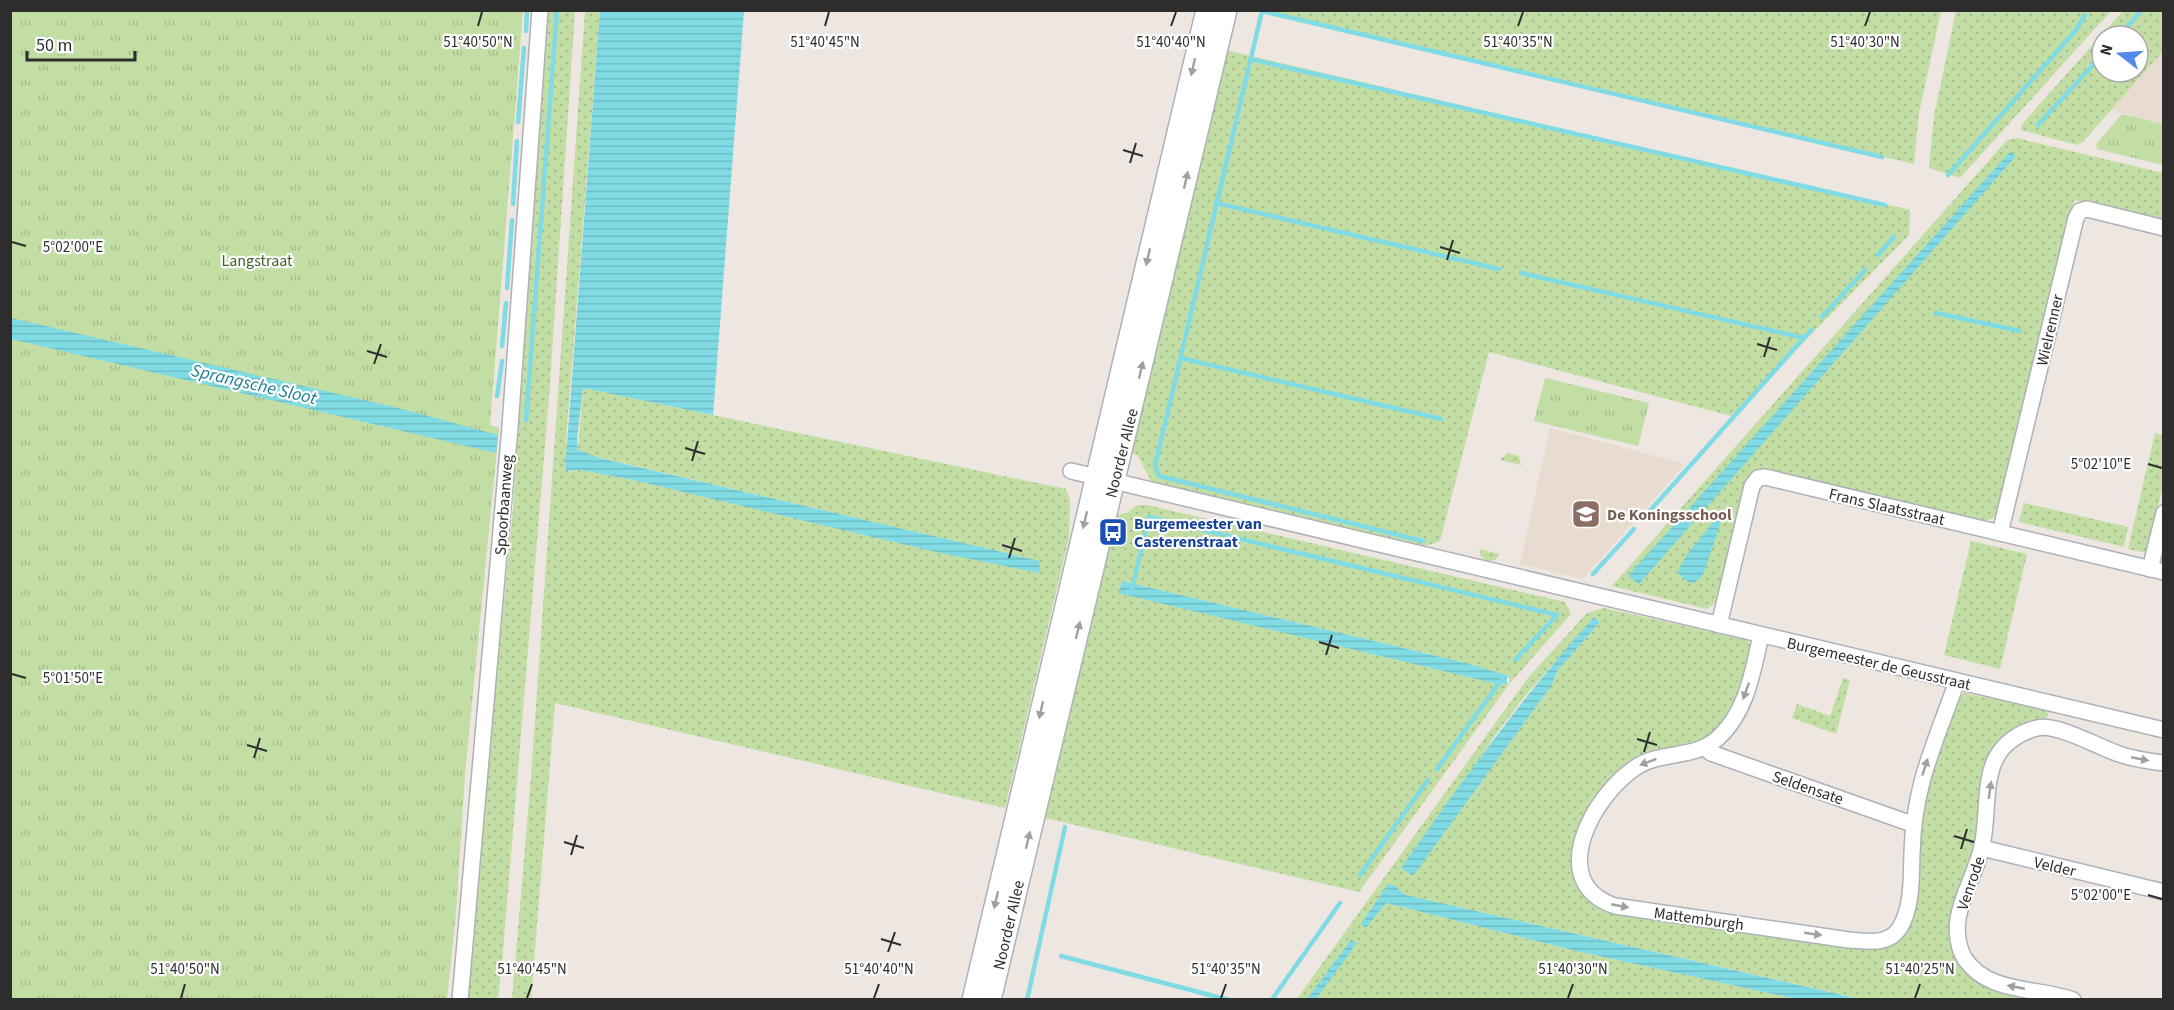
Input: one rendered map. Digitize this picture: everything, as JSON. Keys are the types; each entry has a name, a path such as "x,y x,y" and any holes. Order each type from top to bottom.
{"street":[{"name":"Spoorbaanweg","path":"460,999 510,427 540,10"},
{"name":"Noorder Allee","path":"1105,479 1207,10"},
{"name":"Noorder Allee","path":"973,999 1012,868 1105,479 1226,10"},
{"name":"Wielrenner","path":"2000,533 2076,218 2080,211 2088,209 2163,228"},
{"path":"1071,471 1105,479"},
{"name":"Frans Slaatsstraat","path":"1719,625 1752,486 1758,478 1765,477 2157,571"},
{"name":"Burgemeester de Geusstraat","path":"1105,479 2163,730"},
{"path":"2157,571 2163,513"},
{"name":"Mattemburgh","path":"1761,635 1751,678 1738,711 1727,729 1705,748 1640,765 1606,795 1590,822 1579,858 1581,878 1596,897 1615,906 1877,942 1895,934 1906,913 1911,883 1912,824 1922,774 1957,681"},
{"path":"2054,728 2062,706"},
{"name":"Venrode","path":"2073,999 2045,991 1994,982 1972,968 1963,957 1957,937 1957,921 1963,896 1982,848 1994,761 2002,748 2025,731 2040,727 2054,728 2122,755 2163,763"},
{"name":"Seldensate","path":"1705,748 1711,753 1912,824"},
{"name":"Velder","path":"1982,848 2163,892"},
{"name":"Noorder Allee","path":"990,999 1012,868"}],"shaded area":[{"path":"2163,49 2163,124 2109,110 2132,84 2150,84 2150,64"},
{"name":"De Koningsschool","path":"1550,428 1685,464 1583,579 1520,564"}],"green space":[{"name":"Langstraat","path":"10,11 523,11 490,425 499,428 465,774 456,913 447,999 11,999"},
{"path":"546,11 575,11 549,397 498,999 465,1000 513,509"},
{"path":"585,11 600,11 566,439 569,472 580,470 633,480 1039,573 1039,561 585,454 578,450 583,388 1066,489 1070,500 1069,537 1005,808 555,703 531,999 512,1000 531,777"},
{"path":"1265,11 1941,11 1919,113 1914,164"},
{"path":"1956,11 2111,11 2099,24 2090,24 2090,34 1960,178 1929,168 1934,116"},
{"path":"2123,11 2163,11 2163,51 2150,66 2150,24 2111,24"},
{"path":"2090,48 2090,84 2134,84 2083,142 2077,145 2021,130 2022,124"},
{"path":"1221,49 1910,210 1909,235 1731,416 1489,352 1440,541 1426,546 1152,483 1138,456 1126,449"},
{"path":"2122,114 2163,124 2163,165 2097,149 2096,144"},
{"path":"2016,138 2163,173 2163,221 2074,200 2001,509 1992,519 1982,521 1764,470 1746,483 1716,602 1707,609 1612,586 2007,140"},
{"path":"1545,378 1649,403 1638,446 1534,421"},
{"path":"2155,433 2163,435 2163,485 2147,553 2128,549"},
{"path":"1507,453 1519,456 1521,465 1500,460"},
{"path":"2024,503 2128,527 2124,547 2019,522"},
{"path":"1137,505 1147,505 1565,602 1571,614 1510,683 1359,892 1037,816 1111,516 1127,513","holes":["1122,581 1466,663 1509,676 1510,683 1502,685 1119,588"]},
{"path":"1971,541 2027,554 2000,669 1944,655"},
{"path":"1479,549 1500,554 1495,560 1487,561 1481,556"},
{"path":"1604,608 1747,640 1751,646 1749,666 1732,711 1718,731 1699,745 1642,756 1580,833 1590,899 1603,909 1870,947 1899,937 1928,774 1954,705 1964,693 2047,710 2048,716 2041,721 2032,720 2002,742 1980,839 1960,893 1966,969 2053,999 1861,999 1406,895 1395,886 1369,924 1386,903 1576,951 1796,999 1296,1000 1527,679 1587,613","holes":["1595,617 1600,622 1558,670 1551,686 1413,875 1408,874 1493,738 1525,696"]},
{"path":"1843,678 1850,680 1836,734 1792,718 1797,704 1830,716"}],"water":[{"path":"600,10 744,11 713,415 583,388 577,439 578,450 600,458 1040,561 1039,573 936,552 633,480 580,470 566,471 566,462 563,461 566,457"},
{"path":"2010,152 2016,156 1639,584 1628,576"},
{"name":"Sprangsche Sloot","path":"11,318 398,408 498,435 496,453 11,339"},
{"path":"1718,516 1722,519 1703,575 1694,583 1688,582 1677,572 1688,553"},
{"path":"1122,581 1466,663 1509,676 1502,685 1118,593"},
{"path":"1594,617 1600,622 1558,670 1551,686 1413,876 1401,868 1518,708"},
{"path":"1388,884 1395,886 1406,895 1860,999 1796,999 1576,951 1386,903 1366,928 1361,924"},
{"path":"1351,940 1357,943 1316,999 1307,999"}],"waterway":[{"path":"526,31 527,10"},
{"path":"526,420 557,10"},
{"path":"2130,24 2142,10"},
{"path":"1423,541 1159,476 1155,466 1262,11 1882,157"},
{"path":"1948,175 2076,30 2085,15"},
{"path":"518,122 524,48"},
{"path":"1250,59 1885,205"},
{"path":"2038,125 2090,68"},
{"path":"513,204 517,141"},
{"path":"1216,203 1499,269"},
{"path":"507,288 512,220"},
{"path":"1878,255 1894,237"},
{"path":"1822,317 1865,270"},
{"path":"1521,273 1804,338"},
{"path":"502,346 506,303"},
{"path":"1936,313 2020,331"},
{"path":"1647,514 1811,330"},
{"path":"1180,358 1441,419"},
{"path":"497,396 502,361"},
{"path":"1132,589 1149,517 1557,615 1515,660"},
{"path":"1593,574 1634,529"},
{"path":"1437,769 1502,679 1505,682"},
{"path":"1360,875 1428,780"},
{"path":"1027,1000 1065,827"},
{"path":"1273,998 1340,903"},
{"path":"1061,956 1229,1000"}],"place":[{"name":"De Koningsschool","path":"1586,514"},
{"name":"Burgemeester van Casterenstraat","path":"1113,532"}]}
